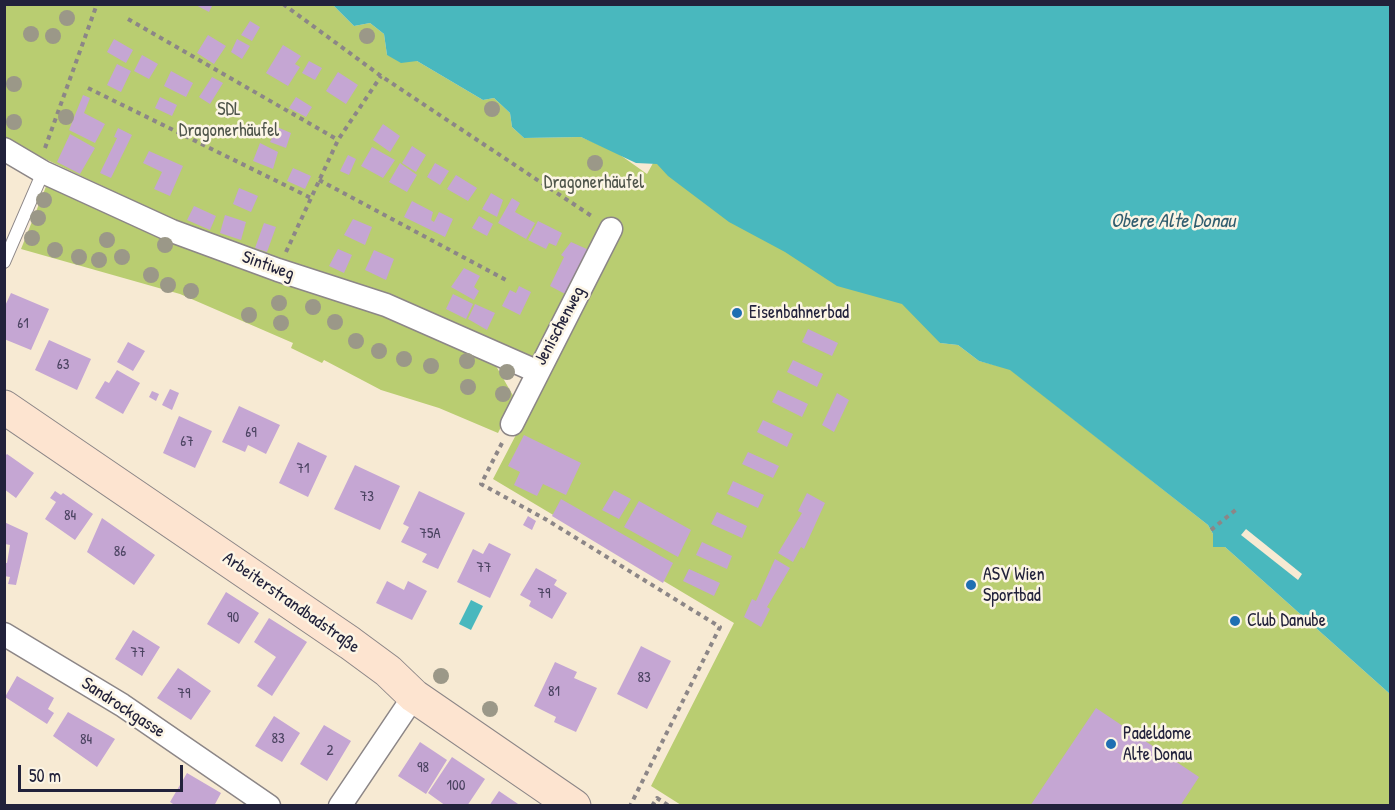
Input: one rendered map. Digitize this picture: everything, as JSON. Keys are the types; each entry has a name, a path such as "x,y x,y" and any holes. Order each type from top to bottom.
{"street":[{"name":"Sintiweg","path":"4,149 40,170 172,231 278,270 386,305 537,371"},
{"name":"Jenischenweg","path":"512,424 611,229"},
{"name":"Arbeiterstrandbadstraße","path":"4,406 350,643 388,671 414,696 574,806"},
{"name":"Sandrockgasse","path":"4,634 122,705 269,806"},
{"path":"340,806 414,696"}],"lane":[{"path":"4,262 40,170"}],"path":[{"path":"40,170 97,4"},
{"path":"283,4 381,76 611,229"},
{"path":"128,19 338,140"},
{"path":"278,270 338,140 381,76"},
{"path":"88,88 310,198"},
{"path":"319,180 507,280"},
{"path":"512,424 481,484 547,520 720,627 630,806"},
{"path":"1210,530 1238,507"},
{"path":"651,806 657,798 669,806"}],"green space":[{"path":"4,5 333,5 354,26 370,23 384,34 387,55 417,61 483,100 494,98 510,113 512,127 524,138 581,137 616,152 647,174 740,5 940,343 958,345 979,361 1010,369 1208,525 1213,534 1213,546 1225,547 1390,694 1390,805 681,805 651,786 734,623 493,479 545,379 535,362 317,271 189,227 5,140"},
{"path":"49,179 382,310 492,359 515,399 498,433 439,408 381,390 324,360 322,363 291,348 293,343 180,294 21,249"}],"water":[{"name":"Obere Alte Donau","path":"333,5 1390,5 1390,694 1225,547 1213,547 1213,534 1208,525 1010,370 979,361 958,345 940,343 902,304 837,286 785,252 729,222 668,176 657,164 636,163 581,137 524,138 512,127 510,113 494,98 483,100 417,61 401,63 387,55 384,34 370,23 354,26"},
{"path":"471,600 483,606 471,630 459,624"}],"pier":[{"path":"1246,529 1302,574 1298,580 1241,535"}],"building":[{"path":"194,4 213,4 209,12"},
{"path":"250,21 260,27 252,41 241,35"},
{"path":"208,35 226,46 214,64 197,53"},
{"path":"114,39 133,50 126,63 107,52"},
{"path":"237,39 250,46 242,59 231,52"},
{"path":"283,45 301,56 295,64 300,67 288,86 266,73"},
{"path":"142,55 158,64 149,79 134,71"},
{"path":"309,61 322,68 315,80 302,73"},
{"path":"117,64 131,71 121,92 107,85"},
{"path":"171,71 193,83 186,97 164,86"},
{"path":"338,72 358,85 346,104 326,91"},
{"path":"212,77 223,83 210,104 199,97"},
{"path":"83,95 90,98 84,113 105,124 95,143 69,130"},
{"path":"160,97 177,105 172,116 155,108"},
{"path":"296,97 312,107 306,117 289,108"},
{"path":"383,124 400,136 390,152 373,140"},
{"path":"277,127 291,133 286,148 270,142"},
{"path":"118,128 132,135 111,178 100,173 117,138 114,137"},
{"path":"70,134 95,148 80,174 57,162"},
{"path":"260,143 278,152 273,169 253,161"},
{"path":"412,146 426,155 416,172 402,163"},
{"path":"372,147 395,160 383,178 361,166"},
{"path":"149,151 183,166 170,196 154,189 162,172 143,163"},
{"path":"348,155 356,159 349,175 340,171"},
{"path":"400,163 417,175 407,192 389,182"},
{"path":"435,163 449,171 440,185 427,177"},
{"path":"293,168 311,176 305,189 287,181"},
{"path":"456,175 477,188 468,201 447,189"},
{"path":"239,188 258,196 251,212 233,204"},
{"path":"491,193 503,200 497,217 482,209"},
{"path":"512,198 520,203 515,212 535,223 526,239 498,223"},
{"path":"412,201 433,212 431,220 434,222 439,212 453,219 445,237 404,217"},
{"path":"194,206 216,216 210,230 187,220"},
{"path":"225,215 246,222 241,240 220,233"},
{"path":"479,216 493,224 487,236 472,228"},
{"path":"353,219 372,227 365,245 344,235"},
{"path":"538,221 562,233 556,246 549,243 546,249 528,240"},
{"path":"264,223 276,227 267,252 255,248"},
{"path":"571,242 589,250 567,295 550,286 564,257 561,255"},
{"path":"338,249 352,255 344,273 329,266"},
{"path":"374,250 394,259 386,280 365,270"},
{"path":"464,268 480,276 474,287 479,291 474,300 451,287"},
{"path":"519,286 531,292 520,315 502,306 510,290 516,293"},
{"path":"11,293 49,309 31,350 4,339 4,308"},
{"path":"453,294 473,304 466,319 446,309"},
{"path":"475,304 495,313 487,330 468,319"},
{"path":"808,329 838,343 832,356 802,342"},
{"path":"49,340 91,359 77,390 35,370"},
{"path":"128,342 145,351 133,371 117,362"},
{"path":"793,360 823,374 817,387 787,372"},
{"path":"117,370 140,383 123,414 95,398 105,381 109,383"},
{"path":"170,389 179,393 172,410 162,405"},
{"path":"778,390 808,404 802,417 772,402"},
{"path":"152,391 159,394 156,401 149,397"},
{"path":"837,393 849,400 834,432 822,425"},
{"path":"239,406 280,425 266,454 248,445 245,452 222,442"},
{"path":"179,416 212,431 195,468 163,453"},
{"path":"763,420 793,434 787,447 757,432"},
{"path":"524,435 581,463 566,495 543,484 537,496 514,485 520,472 508,466"},
{"path":"298,442 327,456 308,497 279,483"},
{"path":"748,452 779,466 773,478 742,464"},
{"path":"7,454 34,473 16,498 4,489 4,457"},
{"path":"355,465 400,486 380,530 334,509"},
{"path":"733,481 764,495 758,508 727,494"},
{"path":"614,490 631,499 619,519 602,510"},
{"path":"55,491 61,495 63,493 93,514 75,540 45,519 56,502 50,498"},
{"path":"419,491 465,513 438,569 422,562 427,554 401,542 409,527 403,524"},
{"path":"807,493 825,503 804,549 801,547 793,562 778,553 802,513 798,511"},
{"path":"561,499 673,563 663,583 552,516"},
{"path":"639,501 691,530 678,557 624,527"},
{"path":"717,512 747,526 742,538 711,524"},
{"path":"528,516 536,521 532,530 523,525"},
{"path":"102,518 155,555 134,585 87,552"},
{"path":"4,522 28,533 16,585 8,584 10,577 4,576 4,563 7,563 10,545 5,544"},
{"path":"702,542 732,556 727,569 696,555"},
{"path":"489,543 511,554 490,598 457,582 473,549 483,554"},
{"path":"775,559 790,568 767,607 770,609 761,627 744,617 752,599 756,601"},
{"path":"536,568 557,580 554,585 567,593 552,619 529,606 531,601 520,595"},
{"path":"689,569 720,583 714,596 683,581"},
{"path":"387,581 404,590 408,581 427,591 412,620 376,603"},
{"path":"226,592 259,613 239,644 207,624"},
{"path":"269,618 307,642 272,696 257,686 276,657 254,642"},
{"path":"133,630 160,647 142,676 115,659"},
{"path":"641,646 671,661 647,709 617,694"},
{"path":"555,662 577,672 574,678 597,688 576,732 554,722 556,717 534,706"},
{"path":"178,668 211,691 191,720 157,698"},
{"path":"17,676 54,698 48,709 54,713 47,724 5,697"},
{"name":"Padeldome Alte Donau","path":"1096,708 1199,777 1180,806 1030,806"},
{"path":"68,712 115,739 97,767 53,736"},
{"path":"274,716 300,733 282,762 255,746"},
{"path":"324,725 351,741 327,781 300,764"},
{"path":"420,742 447,760 426,794 398,776"},
{"path":"452,757 485,779 467,806 446,806 428,793"},
{"path":"187,773 221,793 214,806 176,806 170,802"},
{"path":"499,791 521,806 489,806"}],"place":[{"name":"Eisenbahnerbad","path":"737,313"},
{"name":"ASV Wien Sportbad","path":"971,585"},
{"name":"Club Danube","path":"1235,621"},
{"name":"Padeldome Alte Donau","path":"1111,744"}],"park label":[{"name":"SDL Dragonerhäufel","path":"229,120"},
{"name":"Dragonerhäufel","path":"594,183"}]}
